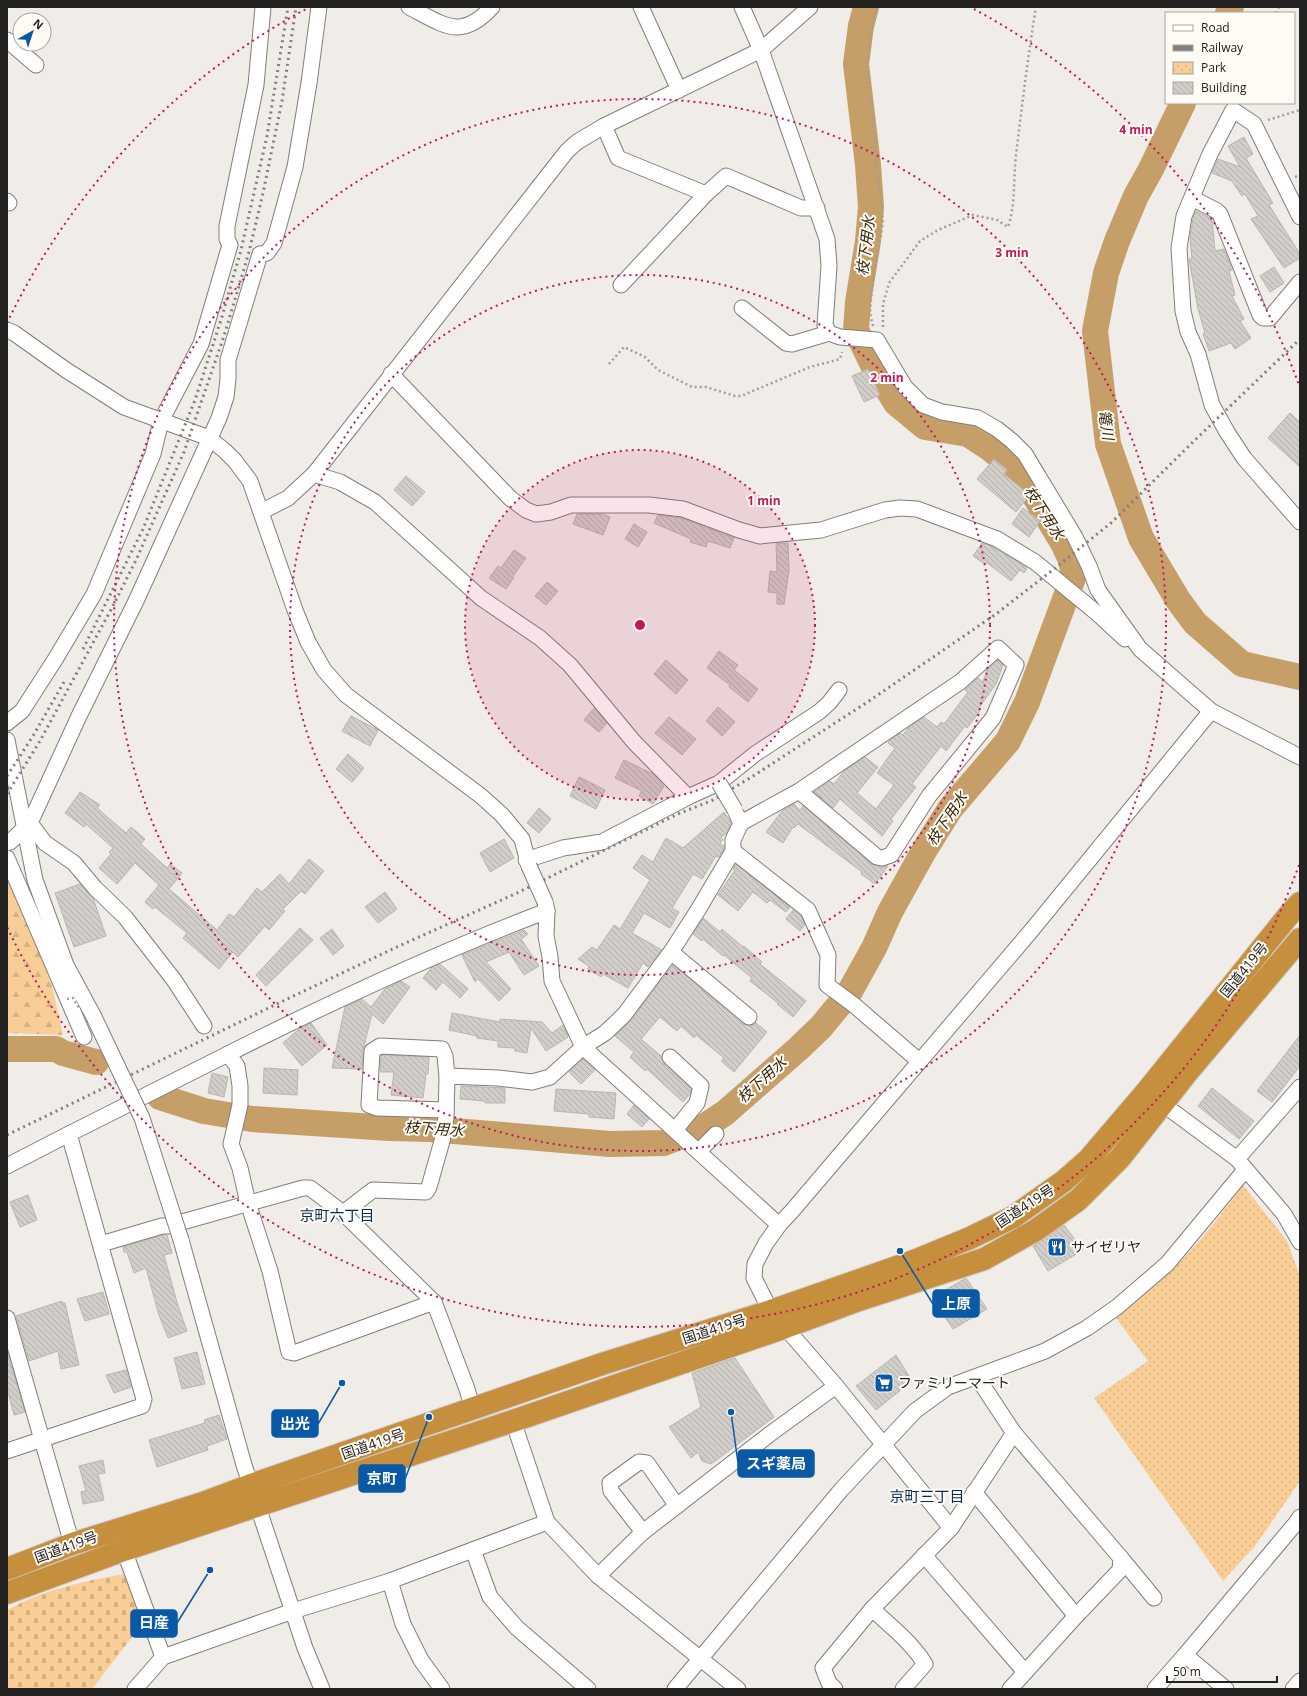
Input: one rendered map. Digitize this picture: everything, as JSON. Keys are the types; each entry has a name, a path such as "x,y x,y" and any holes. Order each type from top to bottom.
{"highway":[{"name":"国道419号","path":"7,1592 124,1550 513,1421 786,1327 859,1300 984,1259 1036,1230 1078,1200 1120,1158 1155,1098 1288,916 1300,903"},
{"name":"国道419号","path":"7,1569 72,1544 203,1503 251,1484 474,1410 602,1364 771,1311 914,1261 970,1238 1013,1218 1064,1181 1090,1159 1155,1098 1300,939"}],"street":[{"path":"7,723 22,711 94,594 153,454 161,421 201,344 230,245 227,238 227,226 256,85 264,7"},
{"path":"7,843 10,842 27,825 136,601 219,418 226,397 228,360 260,254 267,253 274,243 295,167 309,83 319,7"},
{"path":"409,7 444,24 459,28 468,26 481,19 492,7"},
{"path":"641,7 679,90"},
{"path":"742,7 761,50 827,239 829,266 825,325 838,336"},
{"path":"261,512 288,498 314,474 564,154 577,142 604,126 761,50 810,7"},
{"path":"7,40 36,65"},
{"path":"1300,217 1254,124 1233,110 1210,154 1184,216 1179,248 1183,311 1188,332 1198,354 1212,405 1244,458 1300,522"},
{"path":"604,126 618,158 706,194"},
{"path":"621,285 706,194 726,176 801,208 817,208"},
{"path":"1192,198 1220,214 1260,315 1264,318 1270,318 1300,282"},
{"path":"742,308 786,343 792,344 838,336 873,340 905,387 923,405 942,412 978,418 1012,440 1025,454 1075,537 1089,566 1098,590 1140,649"},
{"path":"7,330 14,333 66,370 124,407 209,438 235,461 250,482 295,610 308,642 324,670 346,695 481,796 502,815 522,839 528,863 546,907 546,936 550,957 552,982 583,1047 779,1224"},
{"path":"391,374 510,498 526,510 536,514 551,512 571,505 649,505 683,509 739,530 760,536 821,530 885,510 900,508 918,509 997,539 1028,558 1098,614 1122,638 1140,649 1211,712 1300,757"},
{"path":"314,474 340,482 375,502 481,598 540,638 570,665 634,742 688,797"},
{"path":"447,1076 498,1078 532,1082 550,1077 583,1047 605,1033 624,1015 671,952 698,910 733,851 733,840 741,823 799,791 960,682 998,648 1016,666 993,718 929,796 891,855 882,858 877,857 799,791"},
{"path":"528,863 563,848 602,842 688,797 719,783 755,754 819,712 840,690"},
{"path":"951,1528 836,1386 771,1311 754,1278 755,1264 766,1243 779,1224 792,1211 1031,931 1211,712"},
{"path":"7,746 27,825 35,880 66,965 93,1015 142,1118 180,1240 244,1465 305,1648 322,1689"},
{"path":"719,783 741,823"},
{"path":"27,825 46,843 74,863 95,888 125,917 174,980 204,1026"},
{"path":"733,851 808,910 828,955 827,984 836,993 854,1005 919,1062"},
{"path":"7,858 84,1037"},
{"path":"7,1166 228,1054 377,981 510,925 546,907"},
{"path":"671,952 749,1017"},
{"path":"343,1213 373,1190 426,1192 429,1187 442,1141 446,1114 447,1076 445,1056 442,1049 380,1046 372,1051 368,1105 377,1108 446,1114"},
{"path":"228,1054 237,1066 240,1086 240,1105 231,1144 240,1168 248,1203 270,1271 289,1352 294,1353 434,1302"},
{"path":"670,1057 701,1086 697,1103 675,1130"},
{"path":"674,1689 841,1490 915,1411 948,1387 1045,1351 1086,1328 1117,1307 1167,1264 1300,1087"},
{"path":"1155,1098 1241,1164 1284,1214 1300,1242"},
{"path":"7,1451 142,1406 144,1403 69,1134"},
{"path":"697,1149 716,1134"},
{"path":"100,1244 302,1188 310,1188 343,1213 434,1302 474,1410"},
{"path":"7,1318 72,1544"},
{"path":"977,1377 1014,1433 1154,1598"},
{"path":"598,1576 643,1532 770,1434 836,1386"},
{"path":"513,1421 547,1522 598,1576 738,1689"},
{"path":"829,1687 823,1668 872,1609 951,1528 1014,1433"},
{"path":"643,1532 611,1492 610,1483 639,1462 647,1463 677,1506"},
{"path":"974,1492 1076,1616"},
{"path":"1155,1689 1186,1655 1296,1524 1300,1517"},
{"path":"135,1689 163,1657 293,1610 390,1581 547,1522"},
{"path":"124,1550 163,1657"},
{"path":"473,1550 490,1597 517,1628 588,1689"},
{"path":"924,1555 1025,1672"},
{"path":"1010,1689 1120,1570 1121,1558"},
{"path":"390,1581 402,1624 421,1660 442,1689"},
{"path":"872,1609 905,1640 925,1664 903,1689"},
{"path":"1186,1655 1226,1689"},
{"path":"1293,1689 1300,1681"}],"path":[{"path":"873,340 870,306 874,270 883,223 867,64 871,30 877,7"},
{"path":"873,340 883,327 883,304 889,283 920,241 938,230 973,214 997,220 1008,227 1013,211 1015,167 1024,81 1036,7"},
{"path":"1254,124 1300,110"},
{"path":"609,364 624,347 646,357 658,370 692,387 706,387 735,396 741,396 810,367 840,359 838,336"}],"green space":[{"path":"7,864 52,986 63,1035 7,1033"},
{"path":"1243,1185 1287,1241 1300,1276 1300,1481 1255,1546 1223,1581 1094,1398 1148,1361 1113,1314 1163,1278 1174,1268 1225,1210"},
{"path":"124,1574 127,1576 147,1637 132,1637 92,1689 7,1689 7,1610 35,1597 64,1587"}],"building":[{"path":"1244,137 1253,154 1246,158 1273,203 1269,205 1300,254 1300,258 1284,268 1251,219 1258,216 1245,194 1242,196 1232,181 1212,173 1218,159 1240,167 1228,146"},
{"path":"1196,211 1212,219 1215,251 1224,249 1232,270 1229,271 1235,295 1232,296 1244,319 1240,321 1251,338 1235,349 1231,343 1209,351 1203,334 1205,333 1198,309 1189,259 1192,259 1190,238 1193,218"},
{"path":"1274,267 1284,283 1270,292 1260,276"},
{"path":"868,369 880,395 864,402 852,376"},
{"path":"1290,413 1300,422 1300,467 1268,438"},
{"path":"994,459 1007,470 1004,474 1030,495 1016,512 977,479"},
{"path":"406,476 425,492 412,506 394,490"},
{"path":"1023,508 1040,521 1029,537 1012,524"},
{"path":"577,514 602,514 610,517 603,535 573,524"},
{"path":"658,515 681,518 734,538 730,548 708,541 706,547 690,542 691,539 654,523"},
{"path":"634,524 647,532 638,547 625,539"},
{"path":"776,543 788,543 789,570 784,604 777,604 777,593 768,592 770,571 777,572"},
{"path":"982,543 993,547 1027,568 1024,573 1020,570 1011,581 986,562 985,564 973,556"},
{"path":"514,550 526,558 506,589 489,578 498,566 501,568"},
{"path":"547,582 558,591 546,605 535,596"},
{"path":"719,651 738,665 734,670 758,689 748,702 729,687 730,685 707,668"},
{"path":"666,660 688,680 676,694 654,674"},
{"path":"998,660 1003,665 996,684 978,709 980,711 967,728 965,726 946,751 941,746 912,784 916,787 891,819 893,821 882,836 840,799 833,808 814,792 830,781 834,784 844,771 865,757 878,767 857,793 876,809 894,785 877,773 895,748 888,743 890,740 900,733 903,735 908,728 924,717 937,727 941,722 944,724 968,692 965,690 978,678 983,682 987,670"},
{"path":"718,707 735,722 722,736 706,721"},
{"path":"594,708 607,723 599,732 584,720"},
{"path":"351,716 378,730 370,746 342,731"},
{"path":"669,717 696,739 682,755 655,733"},
{"path":"348,754 364,768 352,782 336,769"},
{"path":"624,760 653,774 664,786 653,804 639,796 642,791 615,778"},
{"path":"579,777 605,790 596,809 570,796"},
{"path":"80,792 100,805 97,808 126,833 131,827 145,839 141,844 167,868 170,864 182,873 169,889 217,930 229,914 234,917 257,888 262,892 280,874 289,884 309,859 324,871 305,894 301,891 283,909 285,911 269,930 265,926 238,957 233,952 219,969 183,938 187,933 155,907 153,909 145,902 159,885 135,863 117,884 99,868 111,854 109,852 113,848 86,824 84,827 65,813"},
{"path":"794,804 800,810 803,806 872,864 880,867 888,866 875,884 861,874 862,872 798,824 794,828 793,827 783,843 766,832 782,811"},
{"path":"539,808 551,819 539,833 527,823"},
{"path":"724,812 731,823 727,833 721,837 723,840 720,843 724,846 724,849 719,857 716,856 702,879 693,874 672,908 679,912 670,928 644,913 632,933 662,950 648,967 643,963 628,988 603,974 601,977 588,969 589,966 578,959 592,947 597,950 614,925 620,929 650,880 633,868 642,855 653,862 666,838 683,848"},
{"path":"504,839 514,858 490,872 480,853"},
{"path":"736,864 790,907 786,912 770,900 767,903 753,892 738,911 718,895 735,870 733,869"},
{"path":"80,884 93,898 106,936 74,947 55,893"},
{"path":"385,892 397,909 378,923 365,907"},
{"path":"793,910 801,916 805,925 800,931 786,919"},
{"path":"703,918 720,932 722,929 743,947 744,946 762,962 760,964 806,1001 793,1017 750,981 752,978 703,939 702,941 693,934"},
{"path":"300,928 313,940 266,986 256,975"},
{"path":"332,929 344,946 333,955 320,938"},
{"path":"524,930 528,934 521,939 539,966 524,975 509,952 486,962 511,989 499,1001 478,979 475,982 462,955"},
{"path":"440,964 468,989 460,998 443,982 436,990 423,978 432,967"},
{"path":"673,965 743,1024 752,1026 756,1023 767,1032 734,1072 721,1061 724,1058 696,1035 694,1038 681,1026 677,1031 660,1017 641,1039 661,1056 664,1064 691,1089 690,1094 683,1102 647,1069 645,1071 630,1057 634,1052 615,1036 631,1020"},
{"path":"401,981 410,987 383,1024 372,1014 363,1050 362,1069 332,1068 345,1007 362,999 371,1007 385,989"},
{"path":"452,1013 500,1022 500,1019 542,1022 552,1033 563,1025 568,1037 546,1051 531,1028 527,1053 515,1051 515,1048 498,1047 498,1041 477,1038 477,1036 449,1030"},
{"path":"311,1023 327,1045 302,1066 283,1043 299,1029"},
{"path":"1300,1035 1300,1066 1272,1102 1257,1091"},
{"path":"382,1055 429,1057 428,1074 426,1074 423,1098 391,1095 394,1072 381,1072"},
{"path":"583,1059 595,1070 581,1084 569,1072"},
{"path":"264,1068 298,1070 297,1095 263,1093"},
{"path":"212,1073 228,1077 224,1097 208,1093"},
{"path":"461,1086 505,1088 505,1103 485,1103 485,1101 460,1099"},
{"path":"1212,1088 1254,1121 1239,1139 1198,1106"},
{"path":"556,1089 616,1093 614,1119 589,1117 589,1114 554,1111"},
{"path":"634,1105 649,1119 642,1127 627,1114"},
{"path":"28,1195 37,1220 20,1227 10,1202"},
{"name":"サイゼリヤ","path":"1064,1225 1083,1250 1048,1271 1033,1246"},
{"path":"167,1235 172,1253 164,1255 178,1306 187,1331 168,1338 159,1315 146,1268 134,1273 127,1252 124,1252 123,1247"},
{"path":"966,1278 987,1309 953,1329 932,1298"},
{"path":"103,1292 109,1314 85,1321 77,1299"},
{"path":"62,1301 62,1303 65,1303 79,1365 61,1369 58,1351 29,1361 16,1316"},
{"path":"7,1351 25,1412 14,1415 7,1388"},
{"path":"197,1352 205,1384 182,1389 174,1358"},
{"name":"ファミリーマート","path":"896,1355 912,1381 876,1410 856,1386"},
{"path":"735,1358 774,1417 711,1464 702,1461 698,1452 691,1458 669,1427 701,1407 692,1373"},
{"path":"126,1370 131,1387 114,1393 106,1375"},
{"path":"219,1415 227,1439 207,1446 208,1450 157,1467 149,1440 205,1423 204,1420"},
{"path":"103,1460 105,1473 98,1474 104,1500 83,1504 81,1492 86,1491 79,1466"}],"waterway":[{"name":"枝下用水","path":"160,1097 204,1111 252,1119 390,1128 430,1129 610,1144 664,1143 702,1128 725,1113 821,1027 849,993 874,948 890,912 925,849 950,809 1008,741 1027,702 1074,575 1071,560 1063,543 1031,490 1004,460 968,434 925,427 896,403 875,369 856,330 858,302 868,241 871,207 868,165 856,64 861,26 866,7"},
{"name":"篭川","path":"1228,12 1231,7"},
{"name":"篭川","path":"1183,104 1151,169 1136,196 1117,241 1106,273 1095,331 1108,444 1141,538 1178,600 1195,623 1242,664 1300,677"},
{"name":"枝下用水","path":"7,1049 56,1049 63,1053 96,1062"}],"railway":[{"path":"83,649 143,529 195,400 221,320 241,250 267,136 288,7"},
{"path":"7,794 40,741 114,604 136,560 184,452 224,336 249,252 282,101 296,7"},
{"path":"7,1135 283,1001 399,946 517,893 678,814 713,800 750,778 869,701 964,636 996,614 1054,569 1111,523 1300,339"},
{"path":"7,776 33,736 64,682"}],"place":[{"name":"サイゼリヤ","path":"1057,1247"},
{"name":"上原","path":"900,1251"},
{"name":"出光","path":"342,1383"},
{"name":"ファミリーマート","path":"884,1383"},
{"name":"スギ薬局","path":"731,1412"},
{"name":"京町","path":"429,1417"},
{"name":"日産","path":"210,1570"}],"district":[{"name":"京町六丁目","path":"337,1216"},
{"name":"京町三丁目","path":"927,1497"}]}
